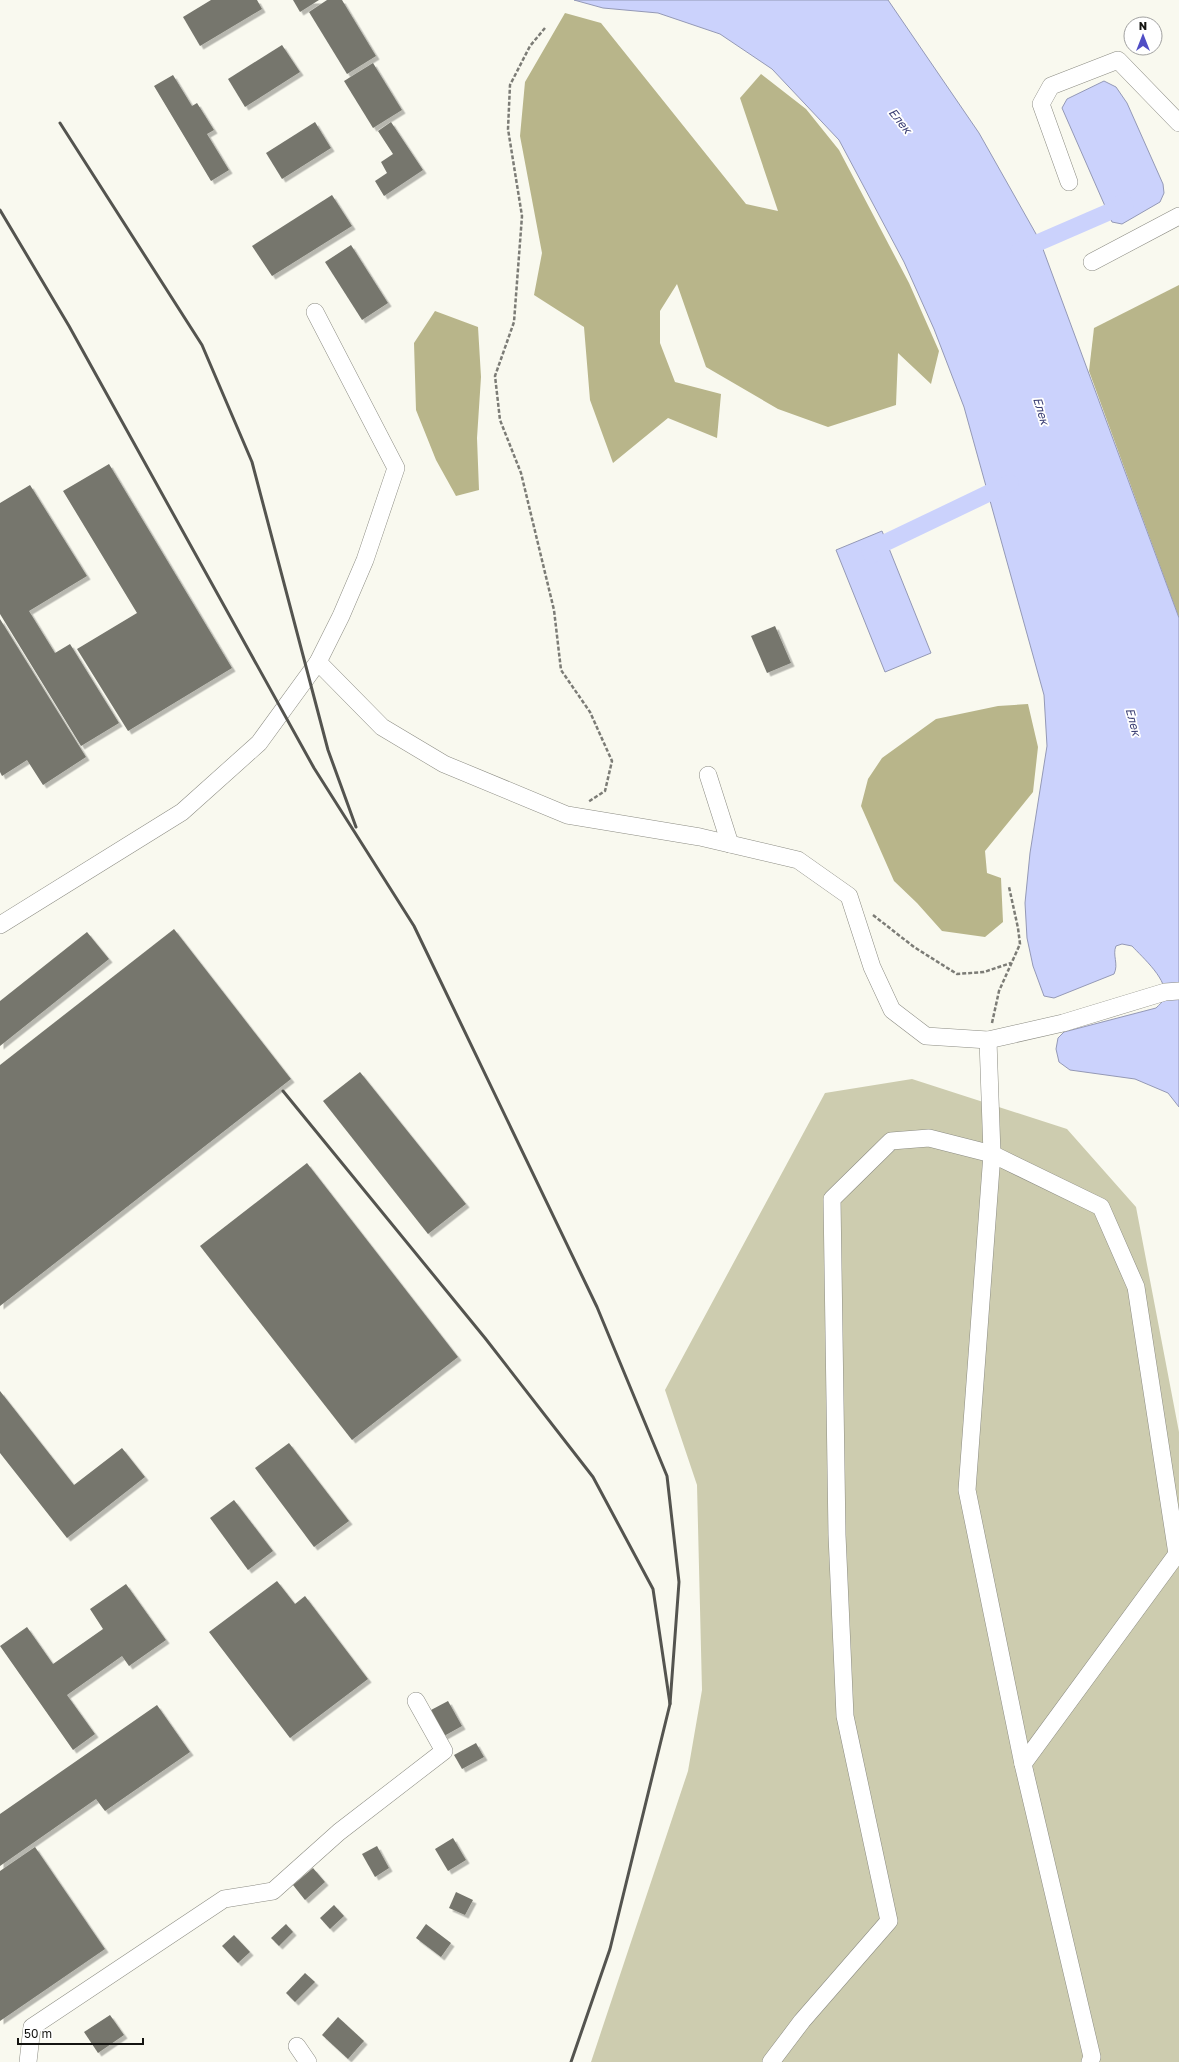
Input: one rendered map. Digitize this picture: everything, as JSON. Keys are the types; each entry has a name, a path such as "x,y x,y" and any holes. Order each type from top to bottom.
{"street":[{"path":"1069,182 1041,104 1051,86 1118,60 1179,123"},
{"path":"1092,262 1179,216"},
{"path":"0,925 182,812 259,743 318,662 364,560 396,468 315,312"},
{"path":"318,662 382,727 444,764 567,815 700,837 798,860 849,896 872,967 892,1010 926,1036 988,1040 1063,1023 1165,992 1179,991"},
{"path":"708,776 730,844"},
{"path":"988,1040 992,1154 967,1490 1023,1764 1092,2057 1090,2062"},
{"path":"771,2062 802,2021 889,1921 844,1716 837,1535 832,1198 892,1141 929,1138 992,1154 1101,1207 1136,1288 1177,1554 1023,1764"},
{"path":"28,2062 32,2027 224,1899 274,1891 339,1832 444,1751 416,1701"},
{"path":"297,2046 308,2062"}],"path":[{"path":"545,28 530,46 510,85 508,129 522,216 514,322 496,376 500,420 521,473 554,610 561,670 590,712 612,761 604,791 567,815"},
{"path":"988,1040 999,991 1020,944 1009,887"},
{"path":"849,896 914,947 957,974 984,972 1011,963"}],"green space":[{"path":"912,1079 1067,1129 1136,1207 1179,1432 1179,2062 591,2062 688,1771 702,1690 697,1485 665,1390 825,1093"}],"shaded area":[{"path":"565,13 601,23 746,204 778,211 740,98 761,74 806,109 839,150 909,283 939,351 931,384 898,353 896,405 828,427 778,409 706,367 677,284 660,311 660,343 675,382 721,394 717,438 668,418 613,463 590,400 584,327 534,295 542,253 520,136 525,82"},
{"path":"1179,285 1179,618 1089,371 1094,328"},
{"path":"435,311 478,327 481,377 477,438 479,490 456,496 436,460 416,410 414,343"},
{"path":"1028,704 1038,747 1033,792 985,851 987,873 1001,878 1003,922 985,937 942,931 917,903 894,881 861,806 868,779 882,758 936,719 998,706"}],"water":[{"name":"Елек","path":"574,0 888,0 979,133 1040,241 1179,618 1179,1107 1168,1093 1135,1079 1070,1070 1059,1062 1056,1049 1058,1038 1064,1032 1156,1008 1161,1003 1165,991 1159,977 1148,963 1132,946 1122,944 1116,946 1115,949 1116,967 1114,974 1054,998 1044,996 1033,966 1027,938 1025,903 1030,853 1047,746 1044,695 964,407 934,329 904,262 839,140 772,69 720,34 658,13 603,8"},
{"path":"1104,81 1116,87 1127,103 1163,184 1164,193 1160,202 1122,224 1112,222 1062,108 1067,99"},
{"path":"882,531 931,653 885,672 836,550"}],"building":[{"path":"211,0 257,0 262,9 200,46 183,17"},
{"path":"293,0 319,0 300,12"},
{"path":"327,0 342,0 376,56 347,74 309,12"},
{"path":"282,45 300,72 245,107 228,79"},
{"path":"373,63 402,110 373,128 344,81"},
{"path":"173,75 192,106 197,103 214,130 207,134 229,170 211,181 154,86"},
{"path":"315,122 331,148 282,179 266,153"},
{"path":"391,122 423,170 384,196 375,181 387,173 381,162 393,154 378,131"},
{"path":"332,195 352,226 272,276 252,246"},
{"path":"351,245 388,303 362,320 325,262"},
{"path":"109,464 232,668 128,731 77,649 137,613 63,491"},
{"path":"30,485 87,576 29,611 55,653 70,644 119,723 81,746 0,614 0,503"},
{"path":"0,619 86,757 43,785 27,760 2,776 0,772"},
{"path":"775,626 791,663 767,673 751,636"},
{"path":"174,929 291,1079 0,1306 0,1065"},
{"path":"87,932 109,959 0,1046 0,1001"},
{"path":"360,1072 466,1204 428,1234 323,1101"},
{"path":"307,1163 458,1357 352,1440 200,1246"},
{"path":"0,1391 74,1485 122,1448 145,1477 67,1538 0,1453"},
{"path":"289,1443 349,1521 314,1547 255,1468"},
{"path":"234,1500 273,1551 248,1570 210,1518"},
{"path":"277,1581 295,1604 305,1596 368,1679 290,1738 209,1632"},
{"path":"126,1584 166,1640 129,1666 122,1656 67,1695 95,1734 73,1750 0,1646 27,1627 53,1664 103,1629 90,1609"},
{"path":"448,1701 462,1726 444,1736 431,1710"},
{"path":"157,1705 190,1752 105,1811 96,1799 0,1866 0,1814"},
{"path":"476,1743 484,1757 462,1769 454,1755"},
{"path":"453,1838 466,1860 448,1871 435,1849"},
{"path":"377,1846 389,1868 375,1877 362,1854"},
{"path":"35,1847 105,1949 0,2021 0,1871"},
{"path":"313,1868 325,1882 305,1900 293,1885"},
{"path":"456,1892 473,1900 465,1915 449,1908"},
{"path":"334,1905 344,1916 330,1929 320,1918"},
{"path":"286,1924 293,1932 279,1946 271,1938"},
{"path":"426,1924 451,1943 441,1957 416,1938"},
{"path":"234,1935 250,1952 238,1963 222,1946"},
{"path":"305,1973 315,1982 295,2002 286,1993"},
{"path":"110,2015 124,2035 98,2053 84,2032"},
{"path":"338,2017 364,2041 348,2059 322,2035"}],"waterway":[{"path":"1019,251 1125,205 1123,201"},
{"path":"872,555 870,550 1010,483"}],"railway":[{"path":"60,123 202,345 252,462 328,750 356,827"},
{"path":"0,210 69,326 314,768 414,926 597,1307 667,1476 679,1582 670,1704"},
{"path":"283,1091 485,1338 593,1477 653,1589 670,1704 610,1949 571,2062"}]}
